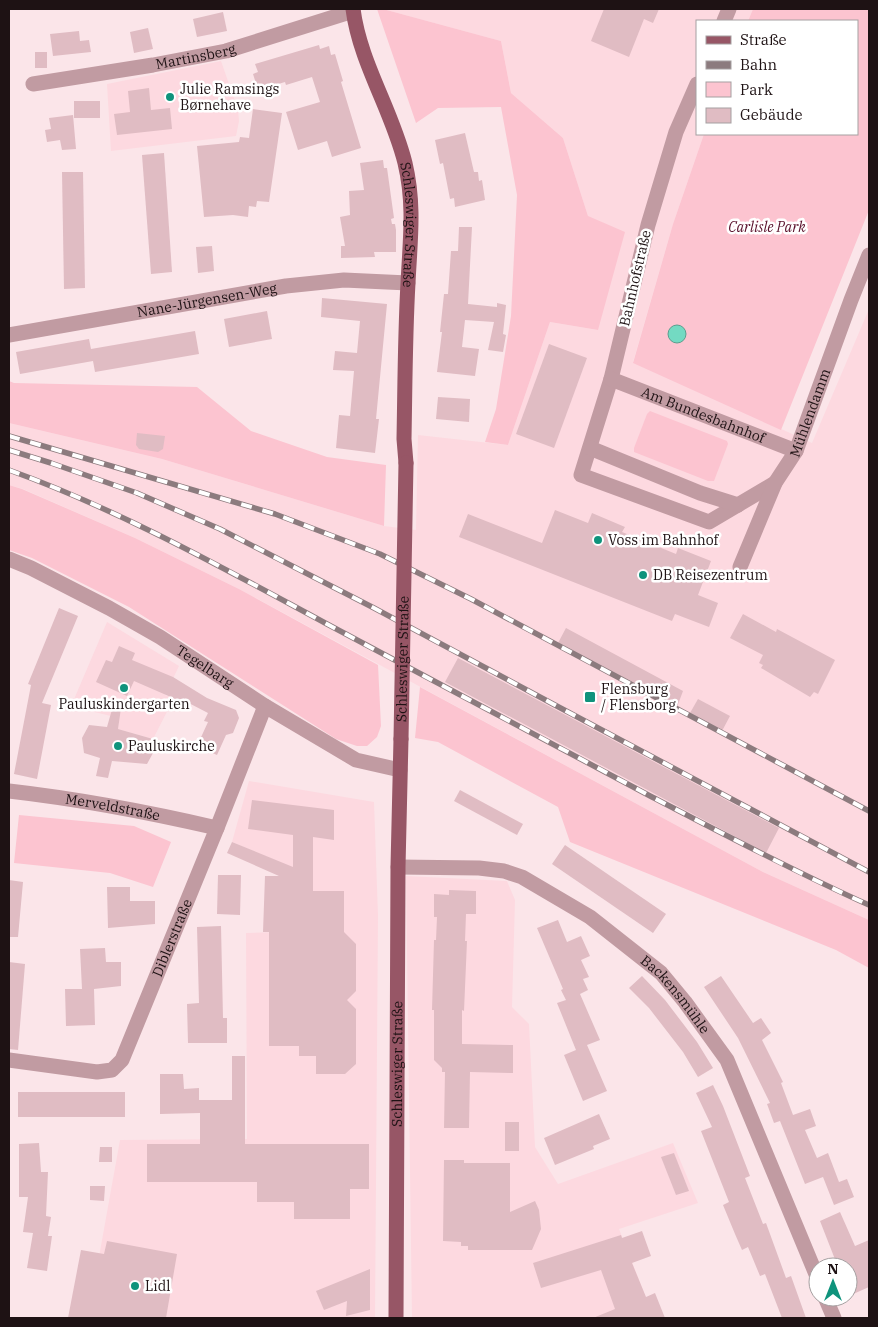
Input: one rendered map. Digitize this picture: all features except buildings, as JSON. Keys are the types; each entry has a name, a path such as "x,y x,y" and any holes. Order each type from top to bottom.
{"main road":[{"name":"Schleswiger Straße","path":"353,10 364,52 394,127 404,163 410,195 411,225 404,438 406,463 398,867 396,1318"}],"street":[{"name":"Martinsberg","path":"33,84 226,51 353,10"},
{"name":"Bahnhofstraße","path":"696,86 676,132 648,225 612,378 582,475 709,522 738,505"},
{"name":"Mühlendamm","path":"740,566 775,484 796,451 869,255"},
{"name":"Nane-Jürgensen-Weg","path":"9,336 286,286 344,280 408,283"},
{"name":"Am Bundesbahnhof","path":"612,378 796,451"},
{"path":"590,448 700,493 738,505 775,484"},
{"name":"Tegelbarg","path":"9,559 31,568 109,608 160,637 264,706 356,760 400,770"},
{"name":"Diblerstraße","path":"9,1060 97,1072 112,1070 122,1060 217,828 264,706"},
{"name":"Merveldstraße","path":"9,791 49,795 155,814 217,828"},
{"name":"Backensmühle","path":"398,867 479,868 504,871 522,877 590,917 661,973 685,1002 727,1060 809,1257"}],"shaded area":[{"path":"383,9 753,9 748,20 696,20 696,135 704,135 673,224 633,362 812,443 869,309 869,920 763,872 239,589 135,538 23,489 9,485 9,423 162,459 384,526 416,530 418,435 508,445 550,322 598,330 588,216 563,138 511,93 501,41"},
{"name":"Julie Ramsings Børnehave","path":"221,61 238,110 239,121 236,136 111,151 107,84"},
{"path":"673,325 681,325 686,330 684,341 673,343 668,338 668,330"},
{"name":"Pauluskindergarten","path":"107,622 179,666 165,695 174,698 153,739 118,729 119,718 74,707 72,704"},
{"path":"249,781 374,802 378,916 375,1318 88,1318 120,1140 247,1139 246,933 275,932 279,862 232,842"},
{"path":"406,876 507,881 515,900 512,1007 529,1024 535,1147 558,1184 673,1143 698,1203 619,1229 654,1318 412,1318"}],"green space":[{"path":"377,9 501,41 511,93 563,138 588,216 625,232 598,330 550,322 508,445 485,442 496,409 511,316 517,195 501,107 438,108 416,123"},
{"name":"Carlisle Park","path":"753,9 869,9 869,210 781,430 633,363 673,224 704,135 858,135 858,20 748,20"},
{"path":"9,381 14,383 197,387 251,431 327,457 386,465 384,526 162,459 9,423"},
{"path":"650,411 727,441 728,444 714,481 708,481 634,452 647,414"},
{"path":"9,485 135,538 239,589 378,665 381,726 377,737 367,746 357,746 336,739 129,607 32,558 9,550"},
{"path":"420,687 763,872 869,920 869,968 836,950 570,842 558,807 438,742 415,738"},
{"path":"19,815 134,826 171,842 153,887 110,873 14,863"}],"railway":[{"path":"9,436 275,514 380,554 471,599 869,811"},
{"path":"9,450 137,493 220,529 374,608 869,872"},
{"path":"9,470 91,503 171,541 652,797 787,866 869,905"}],"place":[{"name":"Julie Ramsings Børnehave","path":"170,97"},
{"name":"Voss im Bahnhof","path":"598,540"},
{"name":"DB Reisezentrum","path":"643,575"},
{"name":"Pauluskindergarten","path":"124,688"},
{"name":"Flensburg / Flensborg","path":"590,697"},
{"name":"Pauluskirche","path":"118,746"},
{"name":"Lidl","path":"135,1286"}]}
